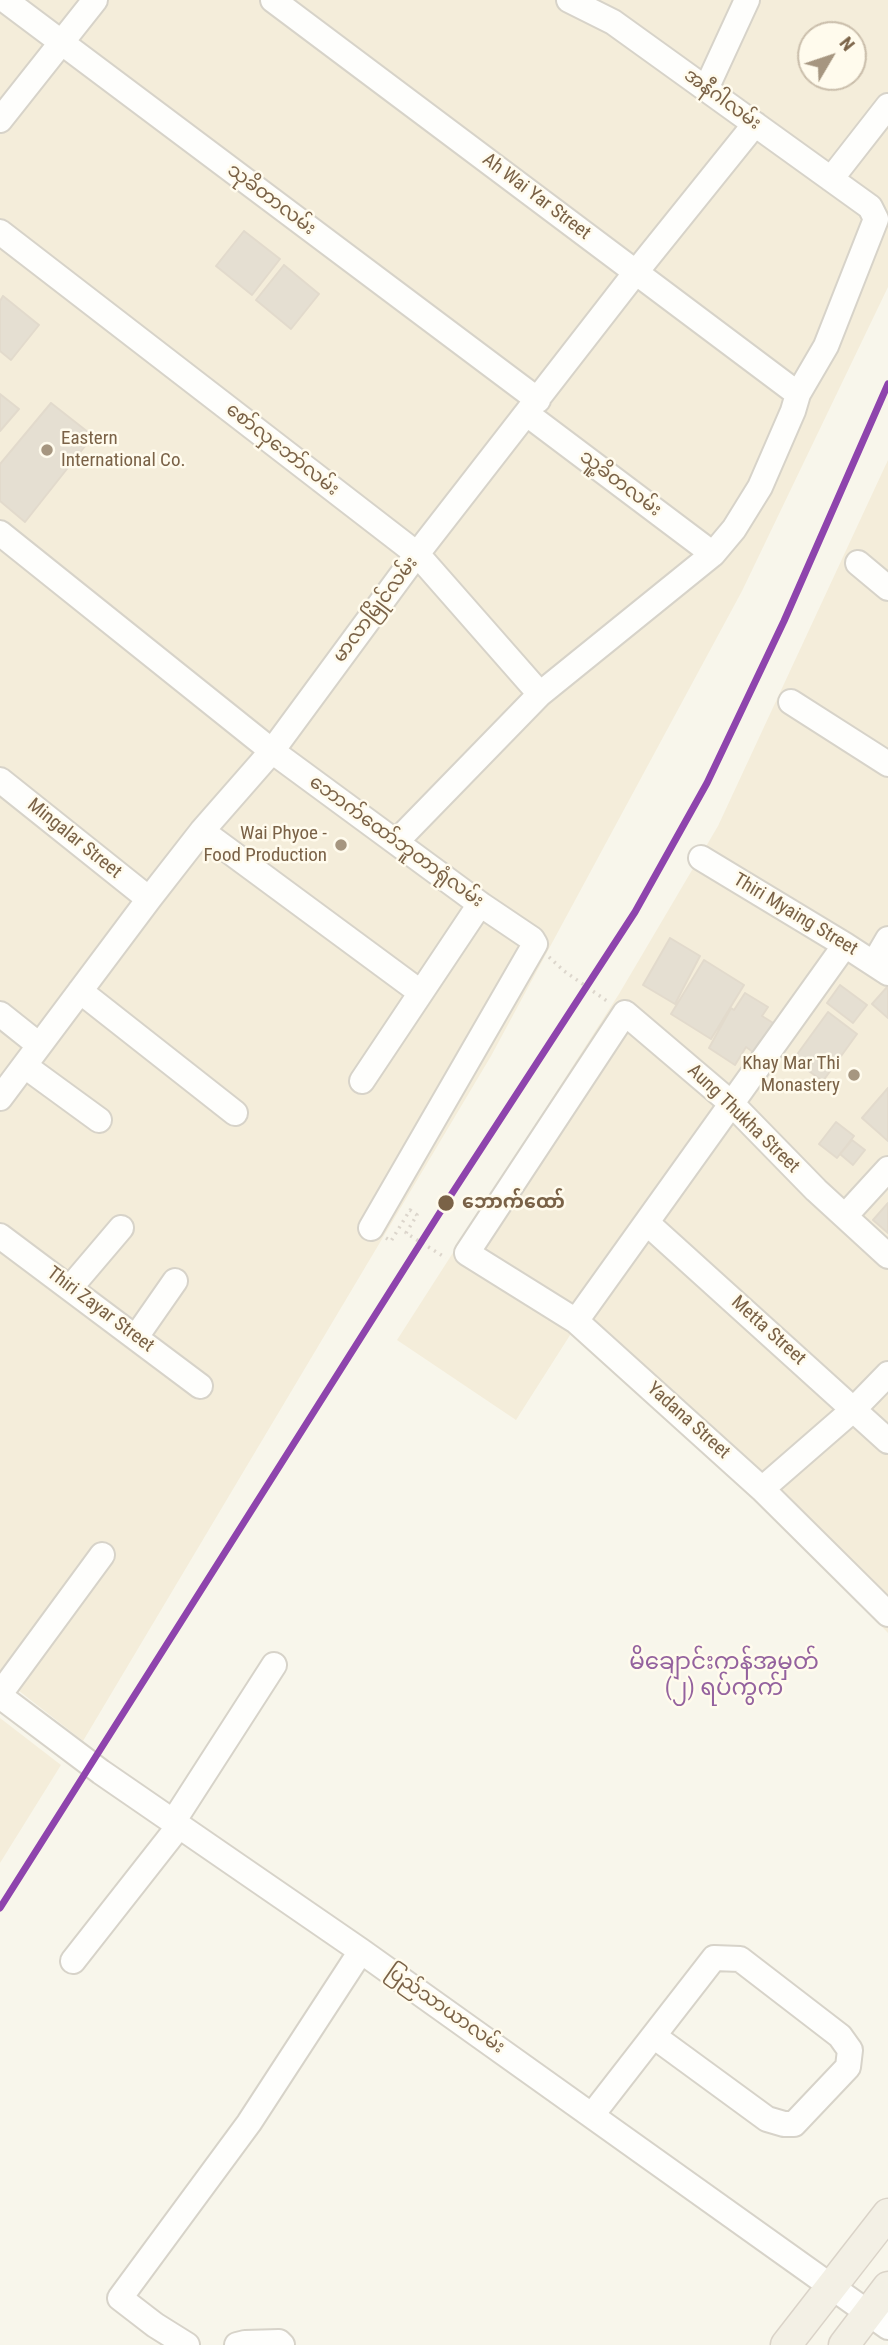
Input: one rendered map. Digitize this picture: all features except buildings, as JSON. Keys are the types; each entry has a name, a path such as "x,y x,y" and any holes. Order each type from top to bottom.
{"main road":[{"path":"786,2345 888,2214"},
{"path":"844,2345 878,2320 888,2287"}],"street":[{"name":"သုခိတာလမ်း","path":"5,0 533,407"},
{"path":"0,120 95,0"},
{"name":"Ah Wai Yar Street","path":"273,0 798,394"},
{"name":"အနီဂါလမ်း","path":"569,0 613,22 870,207 876,219 874,229 826,346 798,394"},
{"path":"591,0 613,22"},
{"path":"706,89 747,0"},
{"path":"831,179 888,106"},
{"name":"မာလာမြိုင်လမ်း","path":"0,1098 149,899 202,831 272,751 417,554 755,124"},
{"name":"စော်လှဘော်လမ်း","path":"0,232 417,554 540,694"},
{"path":"396,842 540,694 713,554 734,529 761,487 798,394"},
{"name":"သူ့ခိတလမ်း","path":"533,407 713,554"},
{"name":"ဘောက်ထော်ဘူတာရုံလမ်း","path":"0,533 272,751 480,904 532,939 535,944"},
{"path":"858,563 888,588"},
{"path":"791,702 888,764"},
{"name":"Mingalar Street","path":"0,780 149,899"},
{"path":"202,831 420,992"},
{"name":"Thiri Myaing Street","path":"701,858 881,968"},
{"path":"362,1081 480,904"},
{"path":"881,968 888,939"},
{"path":"371,1228 535,944"},
{"path":"576,1321 845,944"},
{"path":"80,991 235,1113"},
{"path":"459,1257 625,1013"},
{"name":"Aung Thukha Street","path":"625,1013 732,1104 816,1190 888,1256"},
{"path":"0,1014 39,1045"},
{"path":"25,1066 99,1120"},
{"path":"845,1216 888,1169"},
{"name":"Metta Street","path":"647,1223 888,1441"},
{"path":"70,1288 121,1228"},
{"name":"Thiri Zayar Street","path":"0,1236 200,1386"},
{"name":"Yadana Street","path":"459,1257 576,1321 762,1489 888,1614"},
{"path":"136,1336 175,1281"},
{"path":"762,1489 854,1409 888,1374"},
{"path":"0,1695 102,1555"},
{"path":"73,1961 176,1824 274,1665"},
{"name":"ပြည်သာယာလမ်း","path":"0,1695 101,1772 361,1951 878,2320"},
{"path":"187,2345 120,2298 249,2123 361,1951"},
{"path":"592,2115 714,1958 740,1959 840,2036 850,2050 848,2067 794,2124 784,2124 767,2119 655,2037"},
{"path":"237,2345 282,2345"}],"path":[{"path":"535,944 564,971 625,1013"},
{"path":"417,1215 406,1233 459,1257"}],"shaded area":[{"path":"0,0 888,0 888,287 742,591 491,1056 83,1741 0,1676"},
{"path":"888,460 888,1633 753,1494 572,1332 516,1420 397,1340 619,994 718,826"},
{"path":"0,1718 61,1765 0,1863"}],"transit line":[{"path":"0,1908 451,1195 635,912 707,783 784,621 888,384"}],"place":[{"name":"Eastern International Co.","path":"47,450"},
{"name":"Wai Phyoe - Food Production","path":"341,845"},
{"name":"Khay Mar Thi Monastery","path":"854,1075"},
{"name":"ဘောက်ထော်","path":"446,1203"}],"district":[{"name":"မိချောင်းကန်အမှတ် (၂) ရပ်ကွက်","path":"724,1676"}]}
